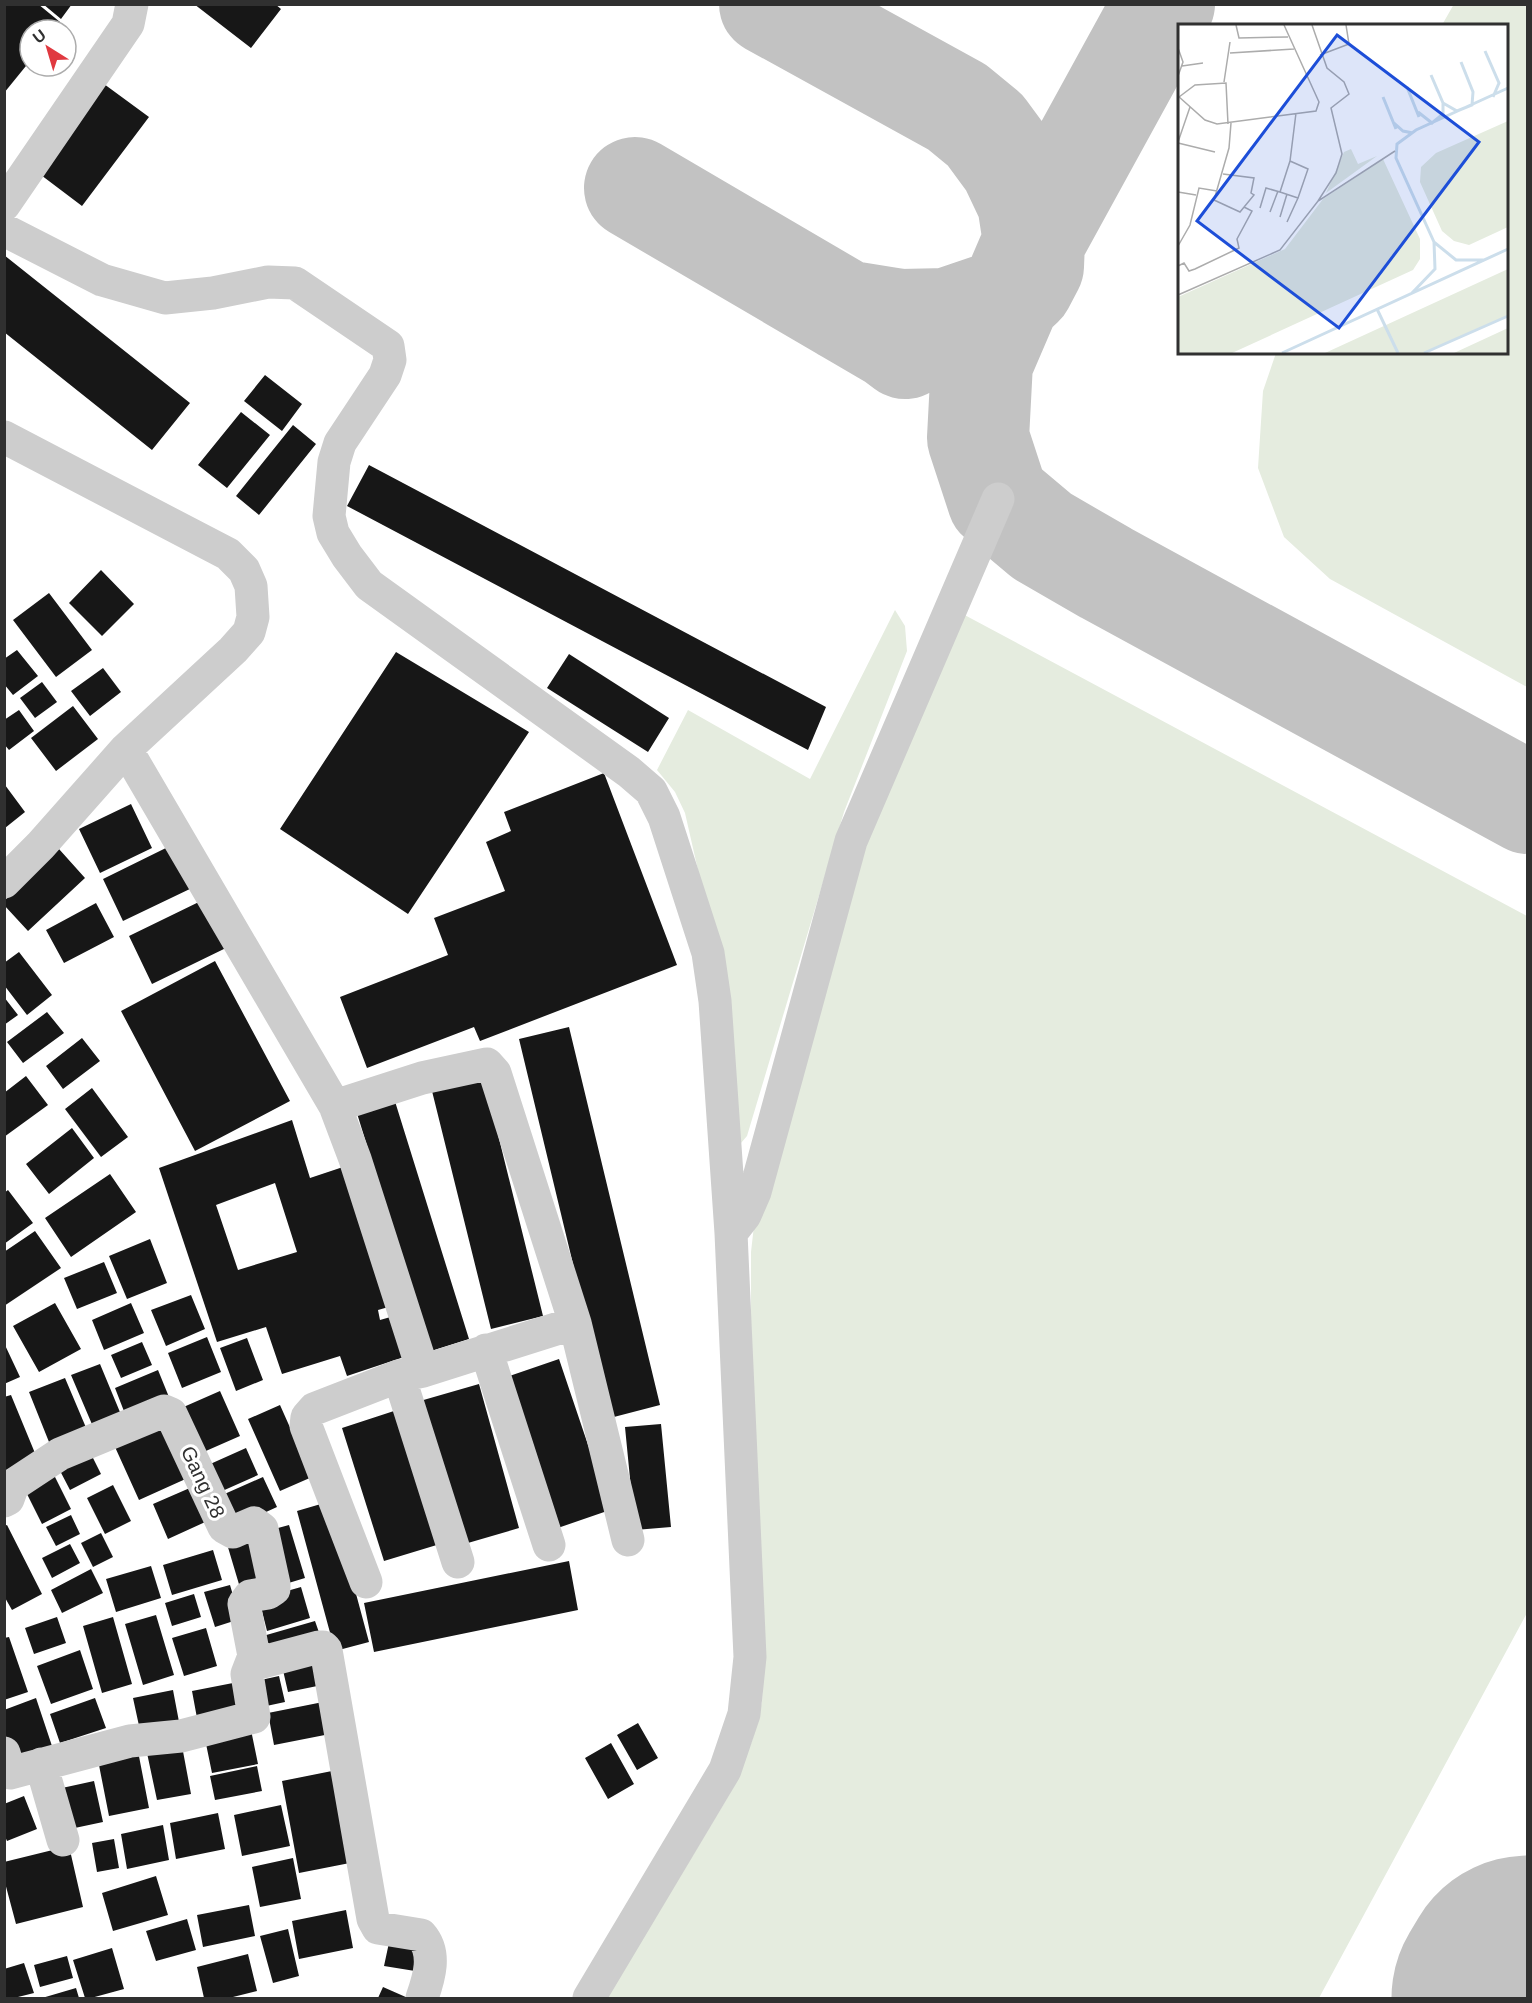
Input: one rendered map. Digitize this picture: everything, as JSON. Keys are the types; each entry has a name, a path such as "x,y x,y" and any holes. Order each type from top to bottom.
{"street":[{"path":"4,205 128,24 132,4"},
{"path":"4,230 102,280 165,298 268,282 295,283 387,346 390,360 385,375 340,443 334,462 329,516 333,533 369,585 628,772 651,791 664,817 708,952 715,1001 731,1233 750,1657 744,1714 725,1770 589,1998"},
{"path":"4,437 228,554 244,570 251,586 253,617 249,632 233,650 126,749 4,882"},
{"path":"731,1233 745,1215 755,1192 851,841 998,500"},
{"path":"126,749 335,1106 356,1159 458,1562"},
{"path":"335,1106 422,1078 487,1064 491,1066 575,1323 628,1540"},
{"path":"366,1582 306,1426 307,1417 314,1409 411,1374 575,1323"},
{"path":"486,1350 549,1545"},
{"name":"Gang 28","path":"4,1501 8,1499 12,1485 60,1454 164,1411 171,1414 224,1527 233,1532 254,1523 262,1529 274,1589 268,1593 250,1596 244,1604 254,1656 247,1674 254,1717 181,1736 130,1741 41,1764"},
{"path":"250,1665 319,1647 326,1650 373,1919 378,1928 421,1935 425,1940 431,1955 430,1971 422,1998"},
{"path":"8,1763 41,1764 63,1840"}],"shaded area":[{"path":"1454,4 1527,5 1527,687 1330,579 1284,537 1258,468 1263,391 1276,354 1508,354 1508,24 1443,24"},
{"path":"895,610 905,626 907,651 844,812 747,1136 741,1143 718,958 685,813 675,792 657,770 688,710 810,779"},
{"path":"959,612 1527,916 1527,1613 1319,1998 607,1998 729,1795 752,1741 762,1702 764,1642 751,1324 751,1252 757,1199 867,836"}],"building":[{"path":"4,4 38,4 55,18 18,18 18,76 4,93"},
{"path":"43,4 72,4 60,18"},
{"path":"194,4 275,4 281,9 251,48"},
{"path":"104,84 149,117 82,206 37,172"},
{"path":"4,255 190,403 152,450 4,332"},
{"path":"265,375 302,404 282,431 244,401"},
{"path":"241,412 270,435 227,488 198,465"},
{"path":"293,425 316,444 259,515 236,496"},
{"path":"369,465 826,707 808,750 347,506"},
{"path":"101,570 134,604 102,636 69,603"},
{"path":"49,593 92,650 56,677 13,620"},
{"path":"17,650 38,676 13,695 4,684 4,659"},
{"path":"396,652 529,732 408,914 280,829"},
{"path":"569,654 669,718 648,752 547,688"},
{"path":"103,668 121,692 90,716 71,691"},
{"path":"42,682 57,702 35,718 20,698"},
{"path":"73,706 98,739 56,771 31,738"},
{"path":"19,710 34,731 9,750 4,744 4,720"},
{"path":"604,773 677,965 480,1041 474,1027 367,1068 340,997 448,955 434,918 505,891 486,842 511,831 504,812"},
{"path":"5,785 25,812 5,828"},
{"path":"131,804 152,848 100,873 79,829"},
{"path":"174,844 194,887 123,921 103,879"},
{"path":"59,849 85,878 28,931 4,905 4,901"},
{"path":"205,899 228,947 152,984 129,936"},
{"path":"96,903 114,937 64,963 46,930"},
{"path":"19,952 52,995 27,1015 4,985 4,963"},
{"path":"215,961 290,1101 195,1151 121,1011"},
{"path":"4,997 18,1015 4,1025"},
{"path":"47,1012 64,1033 23,1063 7,1042"},
{"path":"569,1027 660,1405 610,1418 519,1039"},
{"path":"82,1038 100,1061 63,1089 46,1066"},
{"path":"483,1074 543,1316 491,1329 431,1087"},
{"path":"26,1076 48,1105 4,1137 4,1093"},
{"path":"92,1088 128,1137 101,1157 65,1109"},
{"path":"393,1095 469,1339 431,1351 355,1107"},
{"path":"292,1120 310,1178 346,1166 392,1306 378,1310 380,1320 394,1316 407,1356 347,1376 340,1356 282,1374 266,1327 217,1342 159,1168","holes":["275,1183 297,1252 238,1270 216,1205"]},
{"path":"72,1128 94,1158 49,1194 26,1164"},
{"path":"110,1174 136,1212 71,1257 45,1218"},
{"path":"8,1190 33,1223 4,1244 4,1193"},
{"path":"35,1231 61,1268 4,1306 4,1252"},
{"path":"150,1239 167,1283 127,1299 109,1256"},
{"path":"104,1262 117,1293 77,1309 64,1278"},
{"path":"191,1295 205,1329 166,1346 151,1310"},
{"path":"55,1303 81,1349 39,1372 13,1326"},
{"path":"131,1303 144,1333 104,1350 92,1320"},
{"path":"207,1337 221,1372 182,1388 168,1353"},
{"path":"247,1338 263,1380 236,1391 220,1348"},
{"path":"142,1342 152,1365 121,1378 111,1355"},
{"path":"4,1343 20,1377 4,1384"},
{"path":"559,1359 610,1510 552,1530 501,1379"},
{"path":"100,1364 122,1417 94,1429 71,1375"},
{"path":"158,1370 171,1402 127,1419 115,1388"},
{"path":"65,1378 90,1437 53,1452 29,1392"},
{"path":"479,1384 519,1528 461,1545 420,1401"},
{"path":"220,1391 240,1436 199,1454 179,1409"},
{"path":"11,1395 37,1458 4,1471 4,1397"},
{"path":"280,1405 312,1477 280,1491 248,1419"},
{"path":"397,1410 440,1544 384,1561 342,1428"},
{"path":"167,1424 190,1477 139,1500 115,1447"},
{"path":"661,1424 671,1527 635,1530 625,1427"},
{"path":"88,1448 101,1474 70,1490 57,1465"},
{"path":"246,1448 258,1475 220,1492 208,1465"},
{"path":"51,1469 71,1509 42,1524 22,1484"},
{"path":"263,1477 277,1507 233,1527 220,1496"},
{"path":"199,1484 214,1518 168,1539 153,1504"},
{"path":"113,1485 131,1521 105,1534 87,1498"},
{"path":"331,1501 369,1642 335,1651 297,1511"},
{"path":"71,1515 80,1534 56,1546 46,1527"},
{"path":"7,1525 42,1594 12,1610 4,1596 4,1526"},
{"path":"289,1525 305,1578 282,1585 267,1531"},
{"path":"101,1533 113,1557 93,1567 81,1543"},
{"path":"254,1536 268,1583 241,1591 227,1544"},
{"path":"70,1544 80,1563 52,1578 42,1558"},
{"path":"213,1550 222,1580 172,1595 163,1565"},
{"path":"569,1561 578,1610 374,1652 364,1603"},
{"path":"151,1566 161,1598 116,1612 106,1579"},
{"path":"91,1569 103,1593 62,1613 51,1590"},
{"path":"230,1585 240,1619 215,1627 204,1592"},
{"path":"301,1587 310,1618 267,1631 259,1599"},
{"path":"194,1594 201,1617 172,1626 165,1603"},
{"path":"156,1615 174,1675 143,1685 125,1624"},
{"path":"57,1617 66,1643 34,1654 25,1628"},
{"path":"113,1617 132,1684 102,1693 83,1626"},
{"path":"315,1621 322,1641 261,1659 256,1638"},
{"path":"206,1628 217,1666 184,1676 172,1638"},
{"path":"9,1637 28,1692 4,1700 4,1638"},
{"path":"80,1650 93,1689 51,1704 37,1666"},
{"path":"321,1658 327,1684 288,1692 282,1666"},
{"path":"279,1676 285,1702 257,1708 252,1682"},
{"path":"233,1683 238,1710 197,1718 192,1691"},
{"path":"173,1690 180,1727 141,1735 133,1698"},
{"path":"36,1698 52,1746 12,1760 4,1738 4,1710"},
{"path":"95,1698 106,1728 60,1743 50,1714"},
{"path":"328,1701 335,1733 274,1745 268,1713"},
{"path":"638,1723 658,1758 637,1770 617,1735"},
{"path":"251,1730 258,1764 212,1773 205,1739"},
{"path":"611,1743 634,1784 608,1799 585,1758"},
{"path":"137,1746 149,1808 109,1816 97,1755"},
{"path":"182,1746 191,1794 157,1800 147,1753"},
{"path":"257,1766 262,1791 215,1800 210,1776"},
{"path":"342,1769 360,1861 299,1873 282,1781"},
{"path":"94,1781 103,1822 70,1829 62,1788"},
{"path":"24,1796 37,1829 7,1841 4,1834 4,1804"},
{"path":"281,1805 290,1846 242,1856 234,1815"},
{"path":"218,1813 225,1849 176,1859 170,1823"},
{"path":"163,1825 169,1860 127,1869 121,1834"},
{"path":"114,1839 119,1868 97,1872 92,1843"},
{"path":"69,1846 83,1907 16,1924 4,1879 4,1862"},
{"path":"293,1858 301,1899 260,1907 252,1867"},
{"path":"156,1876 168,1915 113,1931 102,1893"},
{"path":"249,1905 255,1936 203,1947 197,1915"},
{"path":"346,1910 353,1948 299,1959 292,1921"},
{"path":"187,1919 196,1950 156,1961 146,1931"},
{"path":"288,1929 299,1976 273,1983 260,1936"},
{"path":"390,1938 421,1944 415,1971 384,1966"},
{"path":"112,1948 124,1989 85,1998 73,1960"},
{"path":"248,1954 257,1991 229,1998 204,1998 197,1967"},
{"path":"67,1956 73,1978 40,1987 34,1965"},
{"path":"24,1963 34,1993 4,1998 4,1969"},
{"path":"383,1987 408,1998 378,1998"},
{"path":"76,1988 79,1998 42,1998"}],"taxiway":[{"path":"770,4 957,107 985,130 1010,164 1028,202 1034,241 1033,266 1023,285 1009,298 947,319 901,320 845,311"},
{"path":"1164,4 1034,241 982,362 978,438 998,499 1042,536 1106,573 1528,803"},
{"path":"635,188 905,348"}],"runway":[{"path":"1519,1998 1528,1983"}]}
